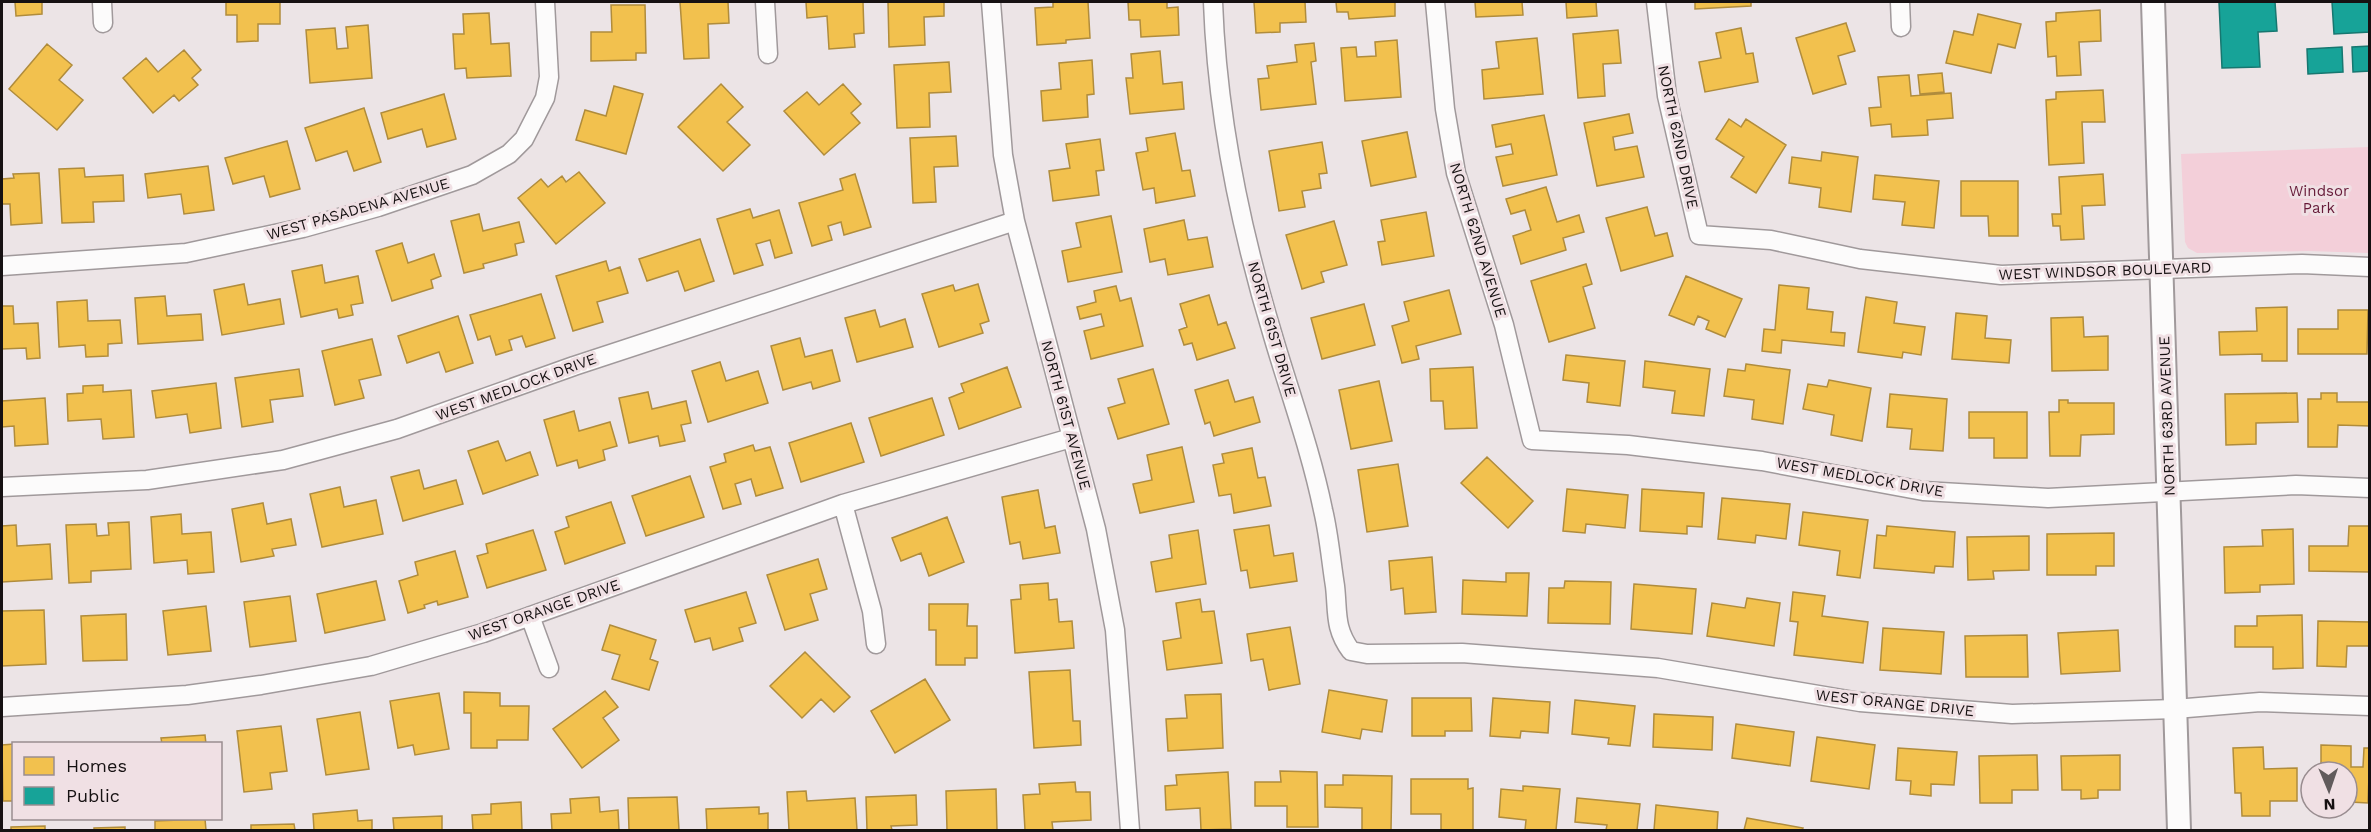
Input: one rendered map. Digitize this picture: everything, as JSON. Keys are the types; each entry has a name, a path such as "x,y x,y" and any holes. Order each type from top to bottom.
{"street":[{"path":"102,2 103,23"},
{"name":"WEST PASADENA AVENUE","path":"2,266 186,253 303,228 472,176 509,154 524,139 545,98 549,77 545,2"},
{"path":"765,2 768,54"},
{"name":"NORTH 61ST AVENUE","path":"991,2 1002,145 1016,220 1096,529 1115,630 1130,831"},
{"name":"NORTH 61ST DRIVE","path":"1213,2 1227,147 1246,239 1324,511 1335,590 1336,618 1342,638 1351,651"},
{"name":"NORTH 62ND AVENUE","path":"1435,2 1445,109 1456,173 1504,325 1532,440"},
{"name":"NORTH 62ND DRIVE","path":"1656,2 1667,96 1699,236"},
{"path":"1900,2 1901,27"},
{"name":"NORTH 63RD AVENUE","path":"2153,2 2179,831"},
{"name":"WEST MEDLOCK DRIVE","path":"2,487 147,480 283,460 397,429 574,366 1016,220"},
{"name":"WEST WINDSOR BOULEVARD","path":"1699,236 1771,240 1860,259 2001,275 2302,264 2370,267"},
{"name":"WEST ORANGE DRIVE","path":"2,706 187,695 371,666 483,633 843,504 1071,438"},
{"name":"WEST MEDLOCK DRIVE","path":"1532,440 1628,446 1762,461 1923,491 2048,498 2296,485 2370,488"},
{"path":"843,504 872,611 876,644"},
{"path":"530,616 549,668"},
{"name":"WEST ORANGE DRIVE","path":"1351,651 1367,654 1462,653 1658,668 1860,702 2012,714 2175,710 2260,702 2370,706"}],"green space":[{"name":"Windsor Park","path":"2369,147 2369,253 2308,251 2197,253 2188,248 2185,242 2181,154"}],"building: Homes":[{"path":"15,2 42,2 42,14 16,16"},
{"path":"226,2 280,2 280,24 258,24 258,41 237,42 237,15 226,15"},
{"path":"680,2 728,2 729,23 708,24 709,58 684,59"},
{"path":"806,2 863,2 864,33 854,34 855,47 829,49 827,16 807,18"},
{"path":"888,2 944,2 944,16 924,17 925,45 889,47"},
{"path":"1053,2 1088,2 1090,38 1066,40 1066,43 1037,45 1035,8 1053,7"},
{"path":"1128,2 1167,2 1167,8 1178,7 1179,35 1141,37 1140,20 1129,20"},
{"path":"1254,2 1305,2 1306,22 1280,23 1280,32 1256,33"},
{"path":"1336,2 1395,2 1395,16 1349,19 1348,12 1337,12"},
{"path":"1475,2 1522,2 1523,15 1476,17"},
{"path":"1566,2 1596,2 1597,16 1567,18"},
{"path":"1695,2 1751,2 1751,6 1695,9"},
{"path":"611,5 645,5 646,53 636,53 636,60 591,61 591,32 612,32"},
{"path":"2100,10 2101,41 2079,42 2081,75 2057,76 2056,56 2048,57 2046,22 2056,21 2056,13"},
{"path":"489,13 491,44 509,43 511,76 467,78 466,68 455,69 453,34 464,34 463,14"},
{"path":"1978,14 2021,24 2015,48 1998,44 1991,73 1946,63 1954,31 1973,35"},
{"path":"1846,23 1855,51 1838,56 1846,84 1813,94 1796,38"},
{"path":"368,25 372,78 310,83 306,30 335,28 337,49 348,48 346,27"},
{"path":"1741,28 1746,54 1753,53 1758,82 1705,92 1699,62 1721,58 1716,33"},
{"path":"1618,30 1621,63 1603,64 1605,96 1578,98 1573,34"},
{"path":"1537,38 1543,94 1484,99 1482,70 1499,68 1496,42"},
{"path":"1397,40 1401,97 1345,101 1341,48 1356,47 1357,57 1376,56 1375,42"},
{"path":"1314,43 1316,61 1311,62 1316,104 1261,110 1258,79 1269,78 1267,66 1297,62 1295,45"},
{"path":"47,44 72,65 59,80 83,100 57,130 9,89"},
{"path":"184,50 201,70 192,78 198,85 179,101 174,95 153,113 123,78 146,58 158,72"},
{"path":"1160,51 1163,84 1182,82 1184,109 1130,114 1126,78 1133,78 1131,54"},
{"path":"1092,60 1094,94 1087,95 1088,117 1043,121 1041,91 1061,89 1059,63"},
{"path":"949,62 951,92 929,93 930,127 897,128 894,65"},
{"path":"1942,73 1944,92 1920,94 1918,75"},
{"path":"1909,75 1911,96 1951,93 1953,118 1927,120 1928,135 1892,137 1891,124 1871,126 1869,108 1881,107 1878,77"},
{"path":"721,84 743,107 727,122 750,145 723,171 678,127"},
{"path":"843,84 861,104 851,113 860,123 824,155 784,111 807,92 819,105"},
{"path":"614,86 643,94 626,154 576,140 585,110 606,116"},
{"path":"2103,90 2105,122 2082,122 2084,163 2049,165 2046,100 2056,99 2056,92"},
{"path":"444,94 456,139 427,147 422,129 388,139 381,113"},
{"path":"364,108 381,162 354,171 347,151 316,161 305,128"},
{"path":"1629,114 1633,133 1613,137 1615,150 1637,146 1644,177 1597,186 1584,123"},
{"path":"1544,115 1557,175 1503,186 1496,157 1513,154 1511,144 1496,147 1492,125"},
{"path":"1729,119 1741,127 1746,119 1786,145 1756,193 1731,177 1744,157 1716,139"},
{"path":"1407,132 1416,177 1371,186 1362,141"},
{"path":"1175,133 1182,171 1190,170 1195,196 1156,203 1154,188 1143,190 1136,153 1148,151 1146,138"},
{"path":"956,136 958,166 934,167 936,202 913,203 910,138"},
{"path":"1100,139 1104,170 1096,171 1099,195 1053,201 1049,171 1070,168 1066,144"},
{"path":"287,141 300,189 270,197 264,176 233,184 225,158"},
{"path":"1322,142 1327,173 1319,174 1321,188 1302,191 1305,207 1279,211 1269,151"},
{"path":"1822,152 1858,157 1851,212 1819,207 1821,188 1789,183 1792,157 1821,161"},
{"path":"208,166 214,210 184,214 181,194 148,198 145,174"},
{"path":"84,168 85,177 123,175 124,201 93,202 94,222 62,223 59,169"},
{"path":"579,172 605,203 556,244 518,198 541,179 548,187 562,176 566,182"},
{"path":"39,173 42,223 11,225 10,204 2,204 2,179 14,178 13,174"},
{"path":"855,174 871,227 844,235 841,222 828,226 832,240 812,246 799,203 843,190 840,179"},
{"path":"2103,174 2105,205 2082,206 2084,239 2061,240 2060,226 2053,226 2052,214 2061,214 2059,177"},
{"path":"1875,175 1939,181 1934,228 1902,225 1905,202 1873,199"},
{"path":"1961,181 2018,181 2018,236 1989,236 1988,216 1961,216"},
{"path":"1546,187 1557,222 1579,215 1584,232 1563,238 1566,250 1521,264 1513,236 1531,230 1525,210 1511,214 1506,199"},
{"path":"1647,207 1655,236 1667,233 1673,256 1621,271 1606,218"},
{"path":"750,209 753,218 779,210 792,253 775,258 770,240 756,244 763,265 734,274 717,219"},
{"path":"1426,212 1434,256 1382,265 1378,242 1385,241 1381,220"},
{"path":"479,214 483,231 519,222 524,242 515,244 517,255 483,264 484,268 464,273 451,221"},
{"path":"1111,216 1122,272 1068,282 1062,251 1081,247 1076,223"},
{"path":"1184,220 1188,240 1207,237 1213,267 1168,275 1165,259 1150,262 1144,229"},
{"path":"1334,221 1347,265 1321,272 1324,282 1302,289 1286,235"},
{"path":"700,239 714,281 685,291 678,271 647,281 639,259"},
{"path":"402,243 408,263 434,254 441,276 431,280 433,288 392,301 376,251"},
{"path":"606,261 609,271 620,267 628,293 597,302 603,322 573,331 556,276"},
{"path":"1586,264 1592,284 1583,287 1595,328 1549,342 1531,281"},
{"path":"322,265 325,283 358,276 363,303 351,305 353,315 339,318 337,309 301,317 292,271"},
{"path":"1686,276 1742,299 1725,337 1706,329 1709,321 1698,316 1694,325 1669,315"},
{"path":"244,284 248,305 280,299 284,324 222,335 214,290"},
{"path":"978,284 989,321 980,324 983,333 939,347 922,294 953,285 955,291"},
{"path":"1779,285 1809,288 1807,309 1833,312 1831,332 1845,333 1844,346 1782,340 1781,353 1762,351 1764,329 1775,330"},
{"path":"1116,286 1120,301 1131,298 1143,346 1091,359 1084,331 1104,326 1101,314 1080,319 1077,307 1096,302 1094,291"},
{"path":"1449,290 1461,334 1416,346 1419,359 1402,363 1392,326 1409,321 1404,302"},
{"path":"541,294 555,338 526,347 522,336 509,340 512,350 496,355 490,336 478,340 470,315"},
{"path":"1209,295 1218,325 1226,322 1235,348 1197,360 1192,343 1184,345 1179,330 1187,327 1180,304"},
{"path":"165,296 167,316 201,314 203,340 138,344 135,298"},
{"path":"1866,297 1897,302 1894,323 1925,327 1921,355 1903,352 1902,358 1858,352"},
{"path":"87,300 88,321 120,320 122,343 108,344 108,356 86,357 85,345 59,347 57,302"},
{"path":"1364,304 1375,345 1322,359 1311,318"},
{"path":"2,306 13,306 14,324 38,323 40,358 27,359 26,348 2,349"},
{"path":"2287,307 2287,361 2262,361 2262,354 2220,355 2219,332 2257,331 2256,308"},
{"path":"875,310 880,327 905,319 913,347 857,362 845,318"},
{"path":"2338,310 2368,310 2367,354 2298,354 2298,329 2338,329"},
{"path":"1956,313 1987,316 1985,338 2011,340 2009,363 1952,359"},
{"path":"458,316 473,363 446,372 439,352 407,363 398,336"},
{"path":"2083,317 2084,337 2108,336 2108,370 2052,371 2051,318"},
{"path":"800,338 805,357 832,350 840,381 813,389 811,382 783,390 771,346"},
{"path":"372,339 381,375 359,380 364,398 335,405 322,351"},
{"path":"1566,355 1625,361 1620,406 1587,402 1589,383 1563,380"},
{"path":"1645,361 1710,369 1704,416 1672,413 1675,391 1643,387"},
{"path":"720,362 726,381 758,371 768,403 708,422 692,371"},
{"path":"1746,364 1790,370 1783,424 1752,419 1754,400 1724,396 1728,369 1745,371"},
{"path":"1007,367 1021,407 959,429 949,398 964,392 961,384"},
{"path":"1473,367 1477,428 1445,429 1443,401 1431,401 1430,369"},
{"path":"299,369 303,396 270,400 273,422 242,427 235,378"},
{"path":"1153,369 1169,424 1118,439 1108,408 1125,403 1118,379"},
{"path":"1228,380 1235,402 1253,397 1260,422 1214,436 1210,422 1205,424 1195,390"},
{"path":"1829,380 1871,388 1862,441 1831,435 1834,415 1803,409 1808,384 1827,387"},
{"path":"1379,381 1392,441 1351,449 1339,390"},
{"path":"216,383 221,428 190,433 187,414 156,418 152,391"},
{"path":"103,385 103,392 131,390 134,437 103,439 101,419 68,421 67,394 83,393 83,386"},
{"path":"648,392 652,409 686,401 691,423 681,425 685,441 660,446 658,436 629,443 619,398"},
{"path":"2297,393 2298,422 2256,423 2256,444 2226,445 2225,394"},
{"path":"2321,393 2337,393 2337,402 2370,402 2370,426 2338,425 2337,447 2308,447 2308,399 2321,399"},
{"path":"1890,394 1947,399 1943,451 1910,449 1912,429 1887,427"},
{"path":"45,398 48,444 15,446 14,426 2,427 2,401"},
{"path":"932,398 944,435 881,456 869,418"},
{"path":"2059,400 2068,400 2068,403 2114,403 2114,434 2081,435 2080,456 2050,456 2049,412 2059,412"},
{"path":"574,411 579,431 610,422 617,446 603,450 605,460 579,468 577,460 557,466 544,420"},
{"path":"1969,412 2027,412 2027,458 1994,458 1994,438 1969,438"},
{"path":"851,423 864,462 801,482 789,443"},
{"path":"498,441 506,461 530,452 538,475 483,494 468,451"},
{"path":"753,445 755,451 770,447 783,488 756,496 751,479 735,484 741,504 723,509 710,467 726,462 724,454"},
{"path":"1182,447 1194,502 1140,513 1133,484 1152,480 1147,455"},
{"path":"1252,448 1258,478 1265,477 1271,506 1234,513 1231,494 1219,496 1213,465 1224,463 1222,454"},
{"path":"1487,457 1533,501 1508,528 1461,483"},
{"path":"1398,464 1408,526 1367,532 1358,470"},
{"path":"419,470 424,489 456,480 463,504 403,521 391,477"},
{"path":"690,476 704,517 646,536 632,496"},
{"path":"340,487 344,507 376,500 383,534 322,547 310,494"},
{"path":"1567,489 1628,495 1625,528 1586,524 1585,533 1563,531"},
{"path":"1642,489 1704,493 1702,527 1687,526 1687,534 1640,531"},
{"path":"1038,490 1045,528 1055,526 1060,553 1023,559 1020,542 1010,544 1002,497"},
{"path":"1722,498 1790,504 1786,539 1756,535 1755,543 1718,539"},
{"path":"611,502 625,543 565,564 555,532 569,527 566,517"},
{"path":"263,503 267,524 291,519 296,545 272,549 274,556 241,562 232,509"},
{"path":"1803,512 1868,520 1860,578 1837,575 1840,551 1799,545"},
{"path":"181,514 182,534 211,532 214,572 188,574 187,560 154,563 151,517"},
{"path":"947,517 964,562 929,576 921,553 901,561 892,538"},
{"path":"129,522 131,569 91,571 91,582 69,583 66,525 96,524 97,536 109,535 108,523"},
{"path":"16,525 17,546 50,544 52,579 2,582 2,526"},
{"path":"1269,525 1274,556 1293,553 1297,581 1250,588 1247,570 1241,571 1234,530"},
{"path":"1887,526 1955,532 1953,567 1935,566 1934,573 1874,568 1877,535 1886,536"},
{"path":"2349,526 2370,526 2370,572 2309,571 2309,546 2348,546"},
{"path":"2293,529 2294,584 2260,585 2260,592 2225,593 2224,547 2263,546 2262,530"},
{"path":"533,530 546,570 487,588 477,556 488,553 486,544"},
{"path":"1198,530 1206,584 1156,592 1151,562 1172,558 1169,535"},
{"path":"2114,533 2114,566 2096,566 2096,575 2047,575 2047,534"},
{"path":"2029,536 2029,570 1993,571 1994,579 1968,580 1967,537"},
{"path":"455,551 468,597 438,605 437,601 424,605 425,608 408,613 399,581 418,575 415,562"},
{"path":"1432,557 1436,612 1405,614 1403,588 1391,590 1389,561"},
{"path":"818,559 827,589 810,594 818,620 785,630 767,575"},
{"path":"1506,573 1529,573 1527,616 1462,614 1463,580 1506,582"},
{"path":"376,581 385,620 325,633 317,594"},
{"path":"1565,581 1611,582 1610,624 1548,623 1549,588 1564,588"},
{"path":"1048,583 1049,600 1057,599 1059,622 1072,621 1074,648 1015,653 1011,600 1021,599 1020,585"},
{"path":"1634,584 1696,589 1692,634 1631,629"},
{"path":"746,592 756,623 739,628 743,641 713,650 710,638 695,642 685,610"},
{"path":"1793,592 1825,596 1822,616 1868,622 1863,663 1794,655 1798,622 1790,621"},
{"path":"290,596 296,641 250,647 244,602"},
{"path":"1747,598 1780,603 1774,646 1707,636 1712,603 1745,608"},
{"path":"1200,599 1202,612 1214,611 1222,663 1167,670 1163,641 1181,638 1176,603"},
{"path":"929,604 968,604 967,626 977,626 977,658 965,658 965,665 936,665 936,630 929,630"},
{"path":"206,606 211,651 168,655 163,611"},
{"path":"44,610 46,664 2,666 2,611"},
{"path":"126,614 127,660 83,661 81,616"},
{"path":"2302,615 2303,668 2273,669 2273,647 2235,647 2235,626 2257,626 2257,616"},
{"path":"2318,621 2370,622 2370,646 2347,646 2346,667 2317,666"},
{"path":"610,625 656,640 650,659 658,662 649,690 612,679 620,655 602,650"},
{"path":"1290,627 1300,684 1269,690 1263,659 1251,661 1247,634"},
{"path":"1883,628 1944,632 1941,674 1880,670"},
{"path":"2118,630 2120,671 2061,674 2058,633"},
{"path":"2027,635 2028,677 1966,677 1965,636"},
{"path":"805,652 850,697 834,712 821,699 802,718 770,686"},
{"path":"1070,670 1073,721 1080,721 1081,745 1034,748 1029,672"},
{"path":"925,679 950,720 895,753 871,711"},
{"path":"1329,690 1387,700 1382,732 1362,729 1360,739 1322,732"},
{"path":"605,691 618,707 603,718 619,740 582,768 553,729"},
{"path":"464,692 500,693 500,706 529,706 528,740 497,740 497,748 471,748 471,713 464,713"},
{"path":"439,693 449,749 415,755 413,745 398,748 390,701"},
{"path":"1221,694 1223,748 1168,751 1166,719 1187,718 1185,695"},
{"path":"1412,698 1471,698 1472,731 1445,731 1445,736 1412,736"},
{"path":"1493,698 1550,702 1548,733 1521,731 1520,738 1490,736"},
{"path":"1575,700 1635,706 1630,746 1608,744 1609,738 1572,734"},
{"path":"360,712 369,769 326,775 317,719"},
{"path":"1654,714 1713,717 1712,750 1653,747"},
{"path":"1736,724 1794,732 1790,766 1732,758"},
{"path":"281,726 287,771 270,773 272,789 244,792 237,731"},
{"path":"205,735 206,742 162,742 161,738"},
{"path":"1817,737 1875,745 1869,789 1811,781"},
{"path":"12,744 12,801 3,801 2,745"},
{"path":"2321,745 2351,746 2351,760 2321,760"},
{"path":"2263,747 2264,769 2297,768 2297,801 2270,801 2270,816 2242,816 2241,793 2235,793 2233,748"},
{"path":"1898,748 1957,752 1954,785 1931,784 1931,796 1910,794 1911,781 1896,780"},
{"path":"2364,748 2370,748 2368,803 2359,802 2359,767 2363,767"},
{"path":"2037,755 2038,790 2012,790 2012,803 1980,803 1979,756"},
{"path":"2120,755 2120,790 2098,790 2098,798 2081,799 2081,790 2062,790 2061,756"},
{"path":"1280,771 1317,772 1318,827 1287,827 1287,806 1255,806 1255,782 1281,782"},
{"path":"1228,772 1231,829 1201,830 1200,808 1166,810 1165,786 1177,785 1176,775"},
{"path":"1343,775 1392,776 1391,830 1362,830 1362,808 1325,807 1325,785 1343,785"},
{"path":"1411,779 1468,779 1468,789 1473,788 1473,830 1441,830 1441,814 1411,814"},
{"path":"1075,782 1076,792 1090,792 1091,820 1052,822 1053,830 1025,830 1023,795 1040,794 1039,784"},
{"path":"1523,786 1560,789 1556,830 1525,830 1526,820 1499,817 1501,789 1523,791"},
{"path":"996,789 997,830 947,830 946,791"},
{"path":"806,791 807,801 855,798 857,830 789,830 787,792"},
{"path":"916,795 917,825 891,826 892,830 867,830 866,797"},
{"path":"599,797 600,812 618,810 619,830 552,830 551,814 571,813 570,799"},
{"path":"677,797 679,830 629,830 628,798"},
{"path":"1577,798 1640,804 1637,830 1606,830 1607,825 1575,822"},
{"path":"521,802 522,830 473,830 472,815 491,814 491,804"},
{"path":"1656,805 1718,812 1717,830 1654,830"},
{"path":"759,807 759,814 768,813 768,830 707,830 706,809"},
{"path":"357,810 358,821 372,820 372,830 314,830 313,814"},
{"path":"442,816 442,830 394,830 393,818"},
{"path":"1747,818 1803,828 1802,830 1744,830"},
{"path":"205,820 206,830 155,830 155,821"},
{"path":"294,824 295,830 251,830 251,825"},
{"path":"45,826 45,830 11,830 11,827"},
{"path":"125,827 125,830 94,830 94,828"}],"building: Public":[{"path":"2219,2 2275,2 2277,31 2258,32 2260,67 2222,68"},
{"path":"2332,2 2370,2 2370,32 2334,34"},
{"path":"2370,46 2370,71 2353,72 2352,47"},
{"path":"2342,47 2343,72 2308,74 2307,49"}]}
